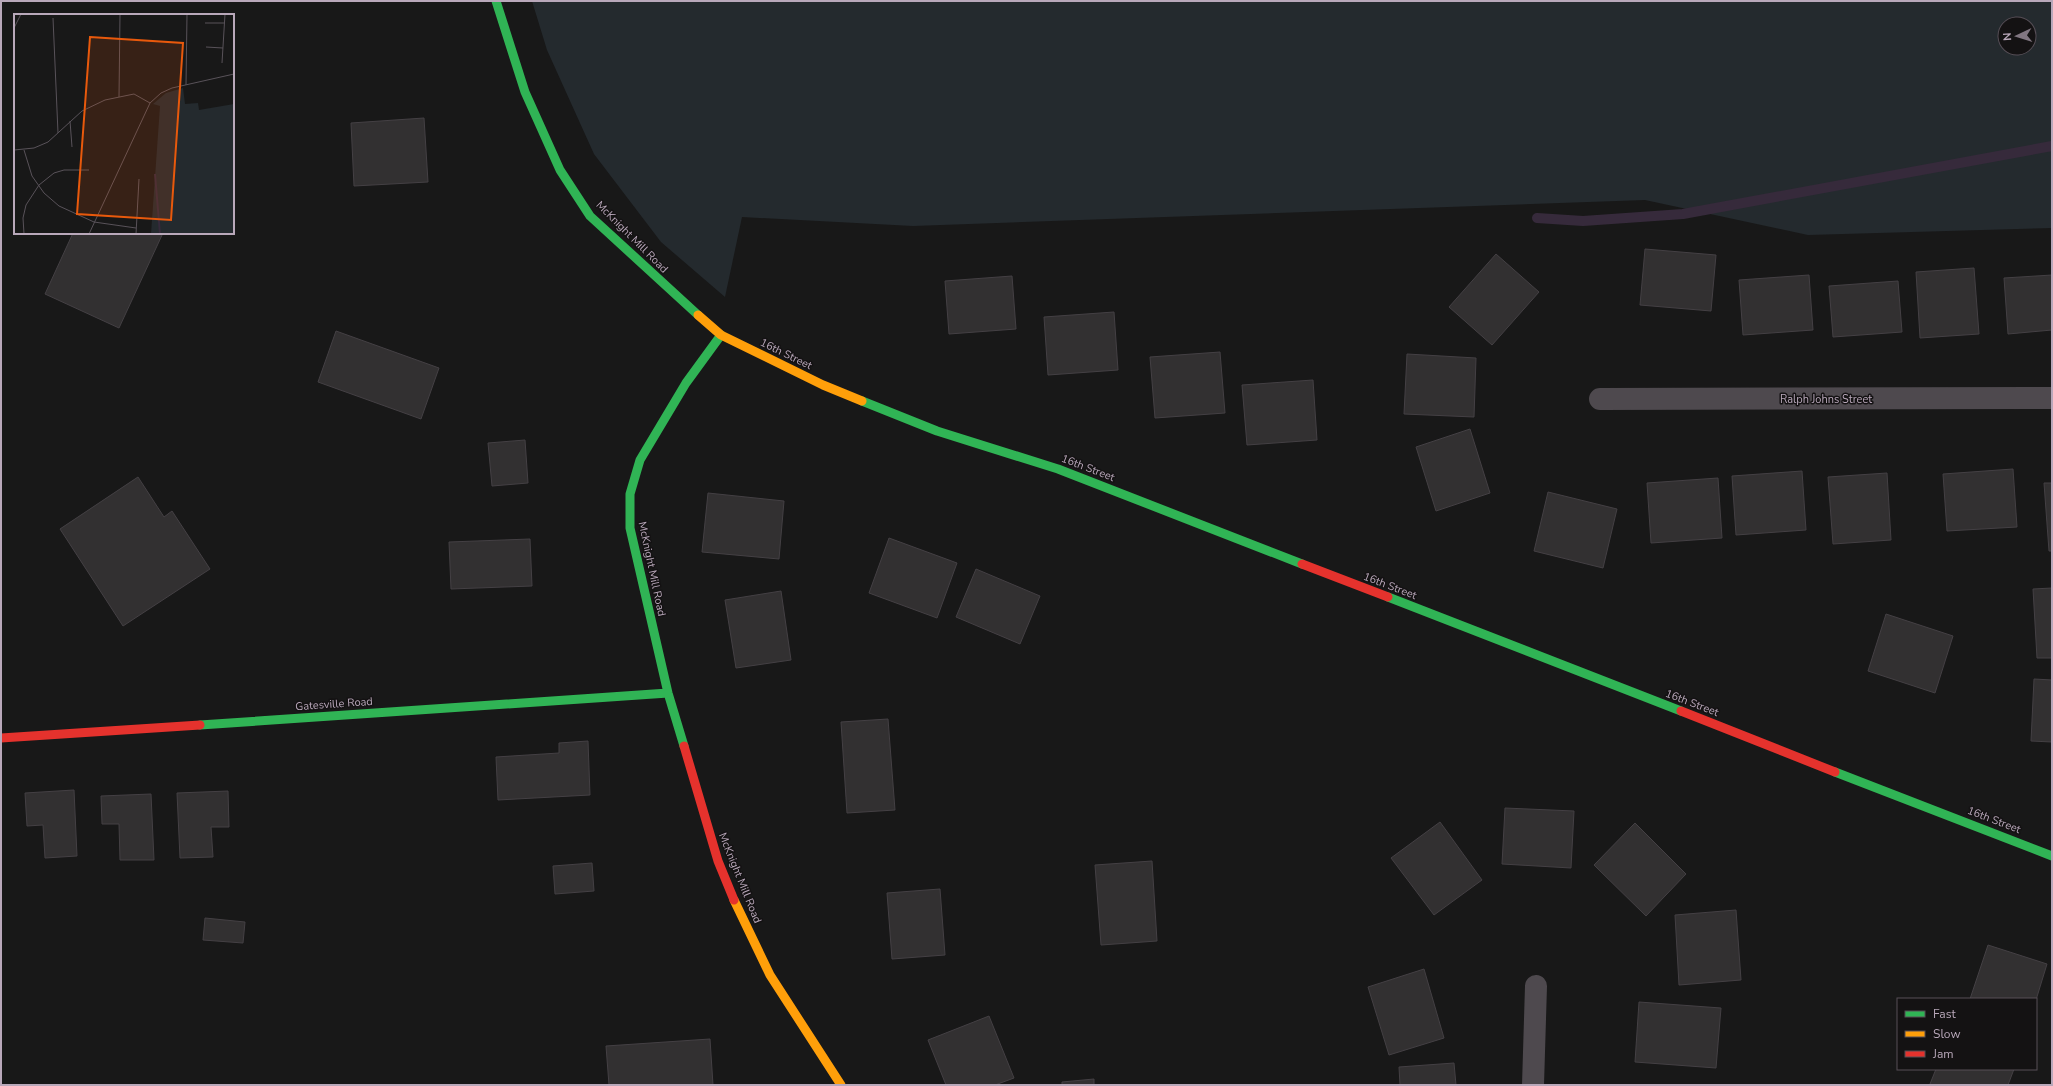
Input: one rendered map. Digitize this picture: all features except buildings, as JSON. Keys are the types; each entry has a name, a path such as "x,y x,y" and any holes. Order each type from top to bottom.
{"street":[{"name":"McKnight Mill Road","path":"496,1 526,92 560,170 590,216 659,281 721,335 686,383 640,460 630,494 630,528 668,694 718,860 745,925 770,975 842,1085"},
{"name":"16th Street","path":"721,335 822,385 937,431 1058,469 2052,856"},
{"name":"Ralph Johns Street","path":"1600,399 2052,398"},
{"name":"Gatesville Road","path":"1,738 668,694"},
{"path":"1533,1085 1536,986"}],"shaded area":[{"path":"532,1 2052,1 2052,228 1808,235 1645,200 913,226 742,217 725,297 661,242 594,154 547,50"}],"waterway":[{"path":"1537,218 1583,221 1683,214 2052,146"}],"traffic: fast":[{"path":"496,1 525,92 560,170 590,216 698,315"},
{"path":"684,746 668,693 630,528 630,494 640,460 686,383 721,335"},
{"path":"862,401 937,431 1058,469 1302,564"},
{"path":"1388,597 1681,711"},
{"path":"200,725 668,693"},
{"path":"1835,772 2052,856"}],"traffic: slow":[{"path":"698,315 721,335 823,385 862,401"},
{"path":"734,900 770,975 841,1085"}],"traffic: jam":[{"path":"1302,564 1388,597"},
{"path":"1681,711 1835,772"},
{"path":"1,738 200,725"},
{"path":"684,746 718,861 734,900"}]}
